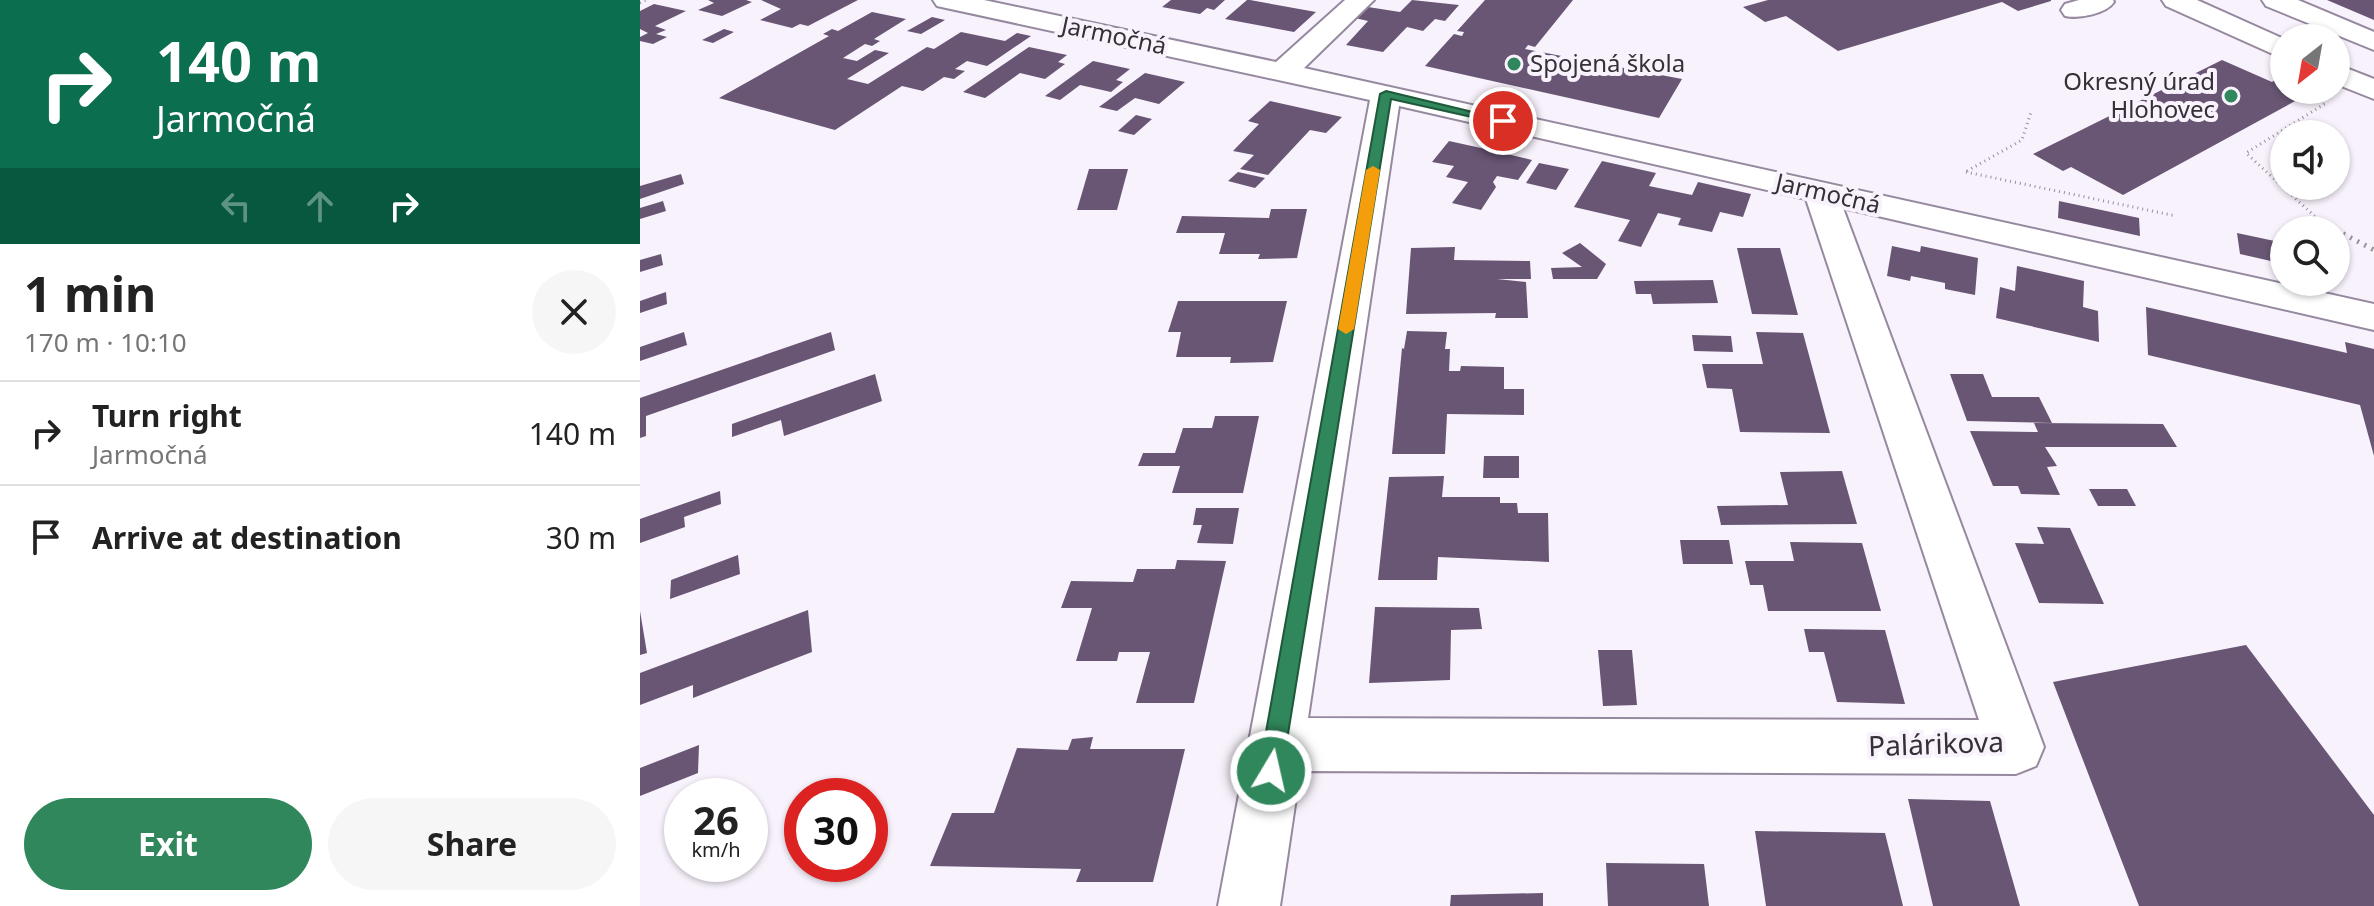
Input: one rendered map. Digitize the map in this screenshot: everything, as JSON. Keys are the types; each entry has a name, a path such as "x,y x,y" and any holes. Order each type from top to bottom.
{"street":[{"name":"Jarmočná","path":"946,0 1386,94 2374,317"},
{"path":"1282,72 1361,0"},
{"path":"2175,0 2270,44"},
{"path":"2275,0 2374,42"},
{"path":"2350,87 2374,90"},
{"path":"1249,906 1386,94"},
{"name":"Palárikova","path":"1275,744 2016,747 1820,192"}],"path":[{"path":"640,3 646,0"},
{"path":"2312,104 2246,153 2313,216"},
{"path":"2031,112 2022,140 1966,172 2176,216"},
{"path":"2350,237 2374,250"}],"building":[{"path":"708,0 752,2 722,16 698,10 714,3"},
{"path":"761,0 858,0 808,26 800,24 792,28 760,20 781,9"},
{"path":"1171,0 1225,0 1214,10 1207,8 1200,14 1162,7"},
{"path":"1247,0 1316,12 1294,32 1225,19"},
{"path":"1412,0 1459,5 1445,21 1435,19 1423,31 1407,27 1383,52 1346,45 1368,21 1355,18 1368,7 1400,12"},
{"path":"1485,0 1573,0 1535,47 1528,45 1525,49 1682,79 1659,118 1425,66 1454,34 1462,36 1464,32 1457,31"},
{"path":"1768,0 2051,1 2018,11 2002,2 1838,51 1786,16 1765,22 1743,7"},
{"path":"2327,0 2374,0 2374,20"},
{"path":"654,4 686,11 655,26 666,30 656,34 667,37 653,44 640,41 640,37 648,33 640,29 640,11"},
{"path":"872,12 906,19 874,39 880,41 872,46 865,44 843,58 857,61 875,50 889,53 847,79 868,84 927,47 934,49 961,32 1005,41 1017,33 1031,36 987,66 967,61 955,69 965,71 954,79 944,77 923,91 902,86 835,130 719,98 829,36 823,34 832,29 838,31"},
{"path":"932,17 945,20 921,34 907,31"},
{"path":"724,29 734,32 713,43 702,40"},
{"path":"1029,47 1067,55 1058,62 1065,64 1045,79 1020,73 985,98 963,92"},
{"path":"2222,60 2270,81 2270,104 2290,104 2123,195 2071,167 2063,171 2033,154"},
{"path":"1093,61 1130,69 1116,80 1123,82 1111,92 1080,85 1060,100 1045,96"},
{"path":"1145,73 1185,82 1159,104 1135,98 1117,111 1099,107"},
{"path":"1270,101 1342,117 1326,133 1310,130 1268,175 1240,169 1254,155 1233,151 1259,124 1248,121"},
{"path":"1136,115 1152,119 1134,135 1118,131"},
{"path":"1449,141 1532,160 1518,180 1497,176 1493,182 1496,187 1481,210 1452,203 1468,182 1446,177 1454,166 1432,162"},
{"path":"1602,161 1656,173 1649,186 1692,195 1698,182 1751,194 1743,217 1720,212 1712,232 1678,225 1681,218 1658,213 1641,247 1618,241 1630,220 1574,207"},
{"path":"1539,163 1569,169 1556,190 1526,183"},
{"path":"1089,169 1128,169 1117,210 1077,210"},
{"path":"1238,172 1265,178 1255,188 1228,181"},
{"path":"681,174 684,184 640,199 640,186"},
{"path":"663,201 666,211 640,219 640,208"},
{"path":"2059,201 2139,218 2140,236 2058,218"},
{"path":"1271,209 1307,209 1297,258 1258,259 1260,254 1219,254 1225,233 1176,233 1182,216 1269,218"},
{"path":"2237,233 2270,240 2270,261 2240,254"},
{"path":"1580,243 1606,264 1597,279 1553,279 1551,268 1582,267 1562,253"},
{"path":"1892,246 1920,252 1921,246 1978,258 1975,295 1945,289 1945,283 1911,276 1910,281 1887,276"},
{"path":"1455,247 1454,260 1530,261 1531,279 1497,279 1526,282 1528,318 1495,318 1496,313 1406,314 1411,248"},
{"path":"1737,248 1780,248 1798,315 1752,314"},
{"path":"661,254 663,265 640,272 640,260"},
{"path":"2017,266 2084,281 2083,307 2098,311 2099,342 1996,318 2000,287 2015,291"},
{"path":"1713,280 1718,303 1653,304 1651,294 1636,294 1634,281"},
{"path":"666,292 667,304 640,313 640,301"},
{"path":"1178,301 1287,301 1273,362 1230,363 1231,357 1176,357 1181,332 1168,332"},
{"path":"2146,307 2347,353 2345,342 2374,349 2374,456 2360,405 2148,355"},
{"path":"1407,331 1447,332 1445,349 1450,349 1449,371 1460,371 1461,366 1504,367 1504,389 1524,389 1524,415 1447,414 1445,454 1392,454 1402,348"},
{"path":"684,332 687,345 640,361 640,347"},
{"path":"831,332 835,350 646,416 646,436 640,438 640,398"},
{"path":"1756,332 1803,333 1830,433 1740,432 1732,389 1707,388 1702,364 1763,364"},
{"path":"1692,335 1731,336 1733,352 1694,351"},
{"path":"875,374 882,401 784,436 781,420 732,437 732,424"},
{"path":"1950,374 1983,374 1992,397 2039,397 2052,423 1967,421"},
{"path":"1215,416 1259,416 1243,493 1172,493 1180,466 1138,466 1143,453 1175,453 1183,428 1212,428"},
{"path":"2034,423 2163,424 2177,447 2045,447 2057,466 2047,467 2060,495 2021,494 2018,486 1993,486 1970,431 2038,432"},
{"path":"1484,456 1519,456 1519,478 1483,478"},
{"path":"1842,471 1857,524 1721,525 1717,506 1788,505 1780,472"},
{"path":"1444,476 1442,497 1500,497 1500,503 1517,503 1518,513 1548,513 1549,562 1438,557 1437,580 1378,580 1389,477"},
{"path":"2089,489 2127,489 2136,506 2098,506"},
{"path":"720,491 721,504 684,517 685,527 640,543 640,519"},
{"path":"1196,508 1239,508 1233,544 1197,543 1202,525 1193,525"},
{"path":"2037,527 2070,528 2104,604 2039,603 2015,543 2044,544"},
{"path":"1680,540 1729,540 1733,564 1683,564"},
{"path":"1790,542 1862,543 1881,611 1768,611 1763,585 1750,585 1745,561 1794,561"},
{"path":"738,555 740,574 670,599 671,580"},
{"path":"1177,560 1226,561 1194,703 1136,703 1150,652 1119,652 1117,661 1076,661 1092,608 1061,608 1071,581 1133,582 1137,569 1175,569"},
{"path":"1375,607 1479,608 1482,629 1451,630 1450,680 1369,683"},
{"path":"808,610 812,652 693,698 693,685 640,705 640,673"},
{"path":"640,611 647,653 640,655"},
{"path":"1804,629 1885,630 1905,704 1837,702 1824,652 1809,652"},
{"path":"2246,645 2374,815 2374,906 2139,906 2053,682"},
{"path":"1598,650 1632,650 1637,705 1603,706"},
{"path":"1093,737 1090,749 1185,749 1153,882 1076,882 1081,869 930,866 952,813 994,813 1017,748 1068,750 1072,739"},
{"path":"699,745 698,773 685,778 664,778 664,786 640,796 640,768"},
{"path":"1908,799 1990,801 2020,906 1933,906"},
{"path":"1755,831 1885,833 1903,906 1766,906"},
{"path":"1606,863 1704,864 1709,906 1608,906"},
{"path":"1543,893 1543,906 1450,906 1451,895"}],"slow traffic":[{"path":"1346,329 1373,170"}],"place":[{"name":"Spojená škola","path":"1514,64"},
{"name":"Okresný úrad Hlohovec","path":"2231,96"}],"route":[{"path":"1271,771 1386,94 1503,121"}]}
